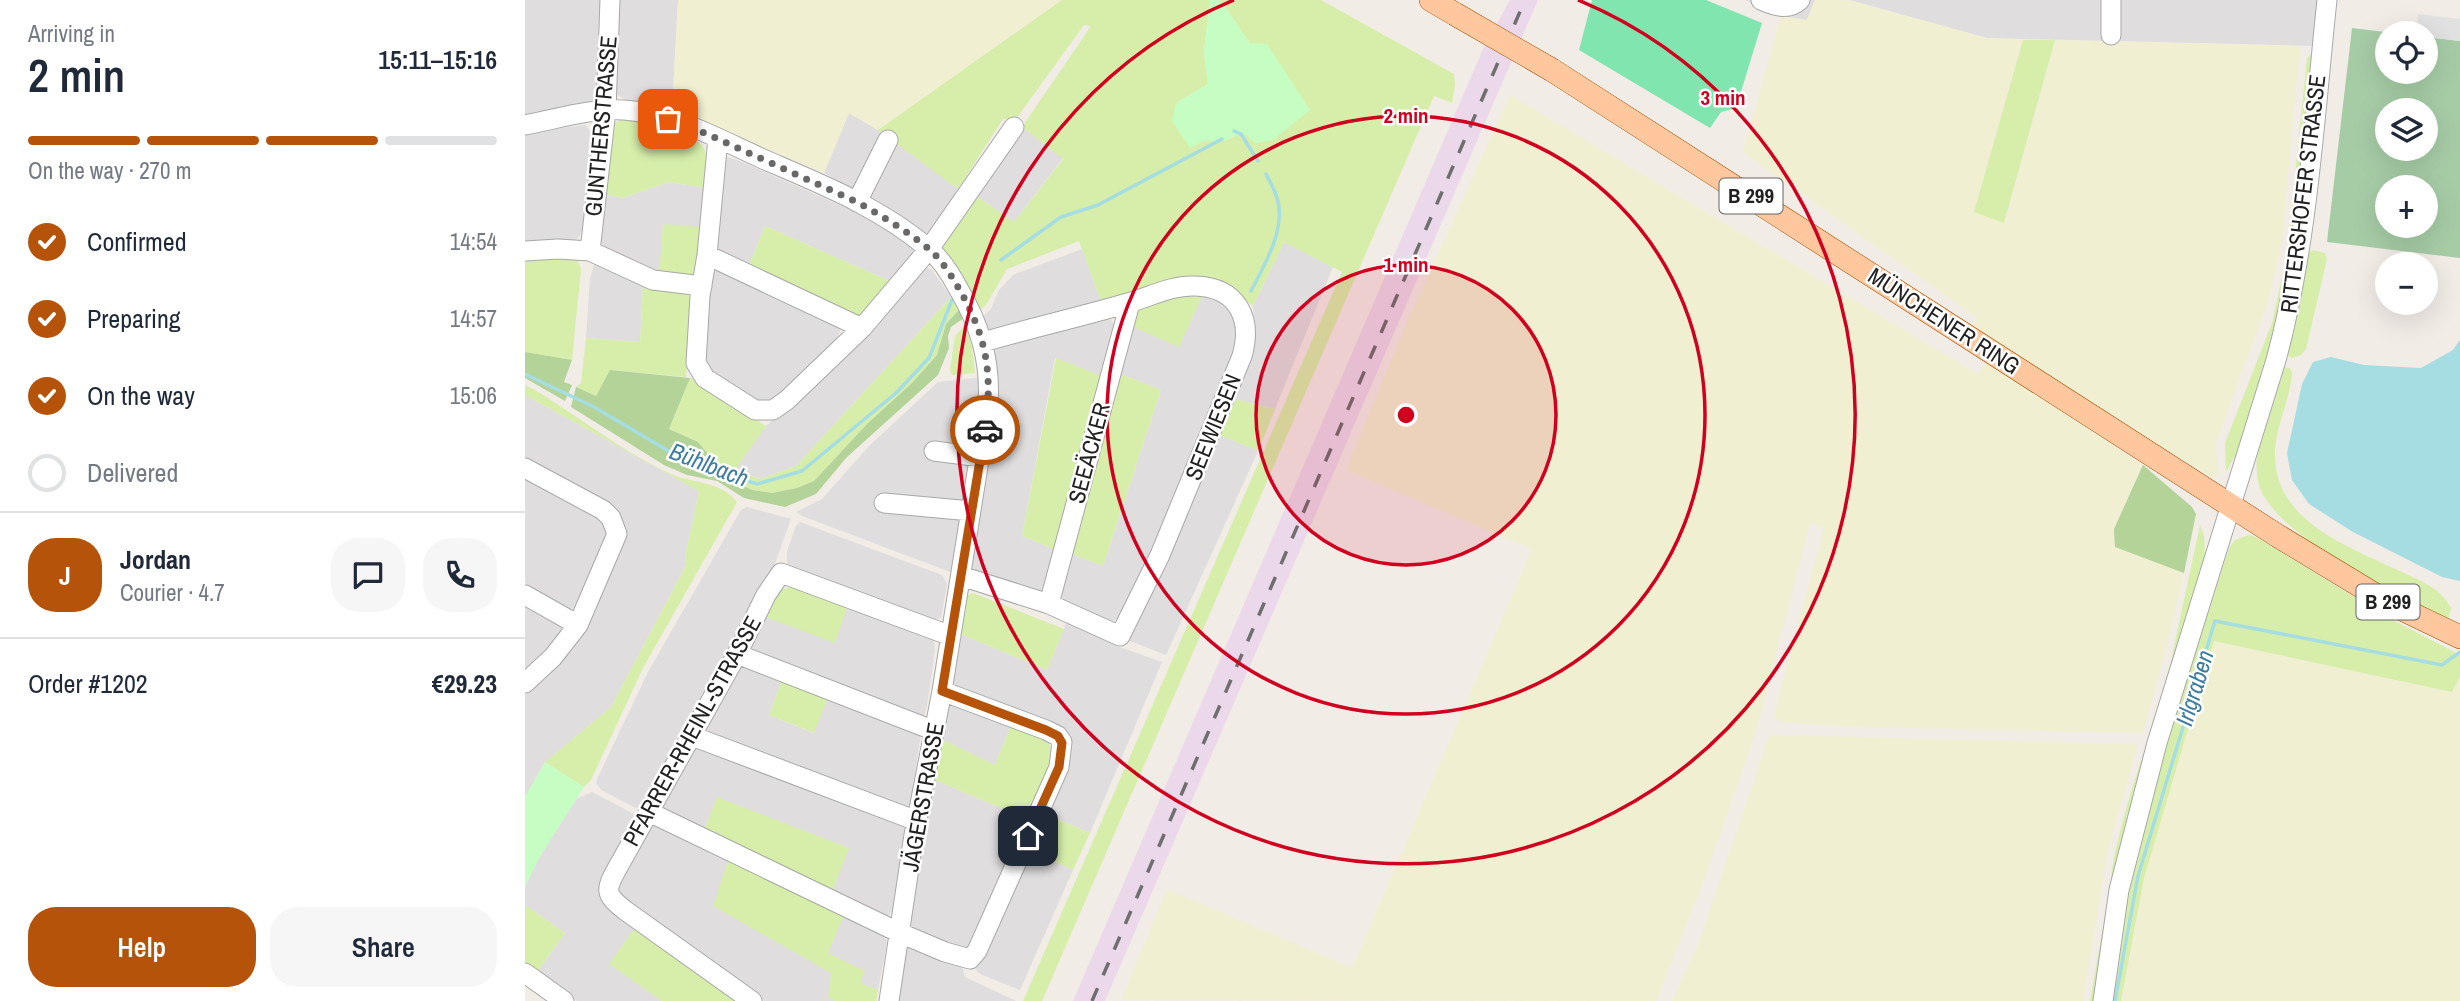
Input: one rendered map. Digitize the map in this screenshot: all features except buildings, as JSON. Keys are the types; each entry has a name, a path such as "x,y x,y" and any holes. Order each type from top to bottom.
{"main road":[{"name":"MÜNCHENER RING","path":"1431,0 1552,70 2360,586 2460,637"}],"street":[{"name":"GUNTHERSTRASSE","path":"590,251 606,110 610,0"},
{"path":"1761,0 1786,7 1795,5 1800,0"},
{"path":"2111,0 2111,35"},
{"name":"RITTERSHOFER STRASSE","path":"2103,1001 2119,890 2157,743 2291,306 2302,244 2327,0"},
{"name":"JÄGERSTRASSE","path":"525,125 606,110 648,114 687,125 857,202 929,249 944,265 974,318 983,342 989,388 981,457 935,732 917,821 889,1001"},
{"path":"717,138 696,352 697,368 705,378 761,411 773,410 787,400 866,324 929,249 1014,127"},
{"path":"857,202 888,140"},
{"path":"525,250 590,251 653,280 702,286"},
{"path":"707,255 866,324"},
{"name":"SEEWIESEN","path":"961,576 1049,604 1120,636 1160,555 1246,342 1247,330 1238,306 1232,300 1205,287 1175,288 1130,303 983,342"},
{"name":"SEEÄCKER","path":"1049,604 1130,303"},
{"path":"934,451 981,457"},
{"path":"525,468 603,510 616,528 614,544 578,625 553,657 525,682"},
{"path":"884,503 971,511"},
{"name":"PFARRER-RHEINL-STRASSE","path":"752,1001 611,899 608,893 609,884 737,654 766,595 781,573 951,636"},
{"path":"525,594 578,625"},
{"path":"737,654 935,732"},
{"path":"649,812 900,933 970,959 974,956 1059,767 1062,743 1058,736 942,691"},
{"path":"692,736 917,821"},
{"path":"525,973 564,1001"}],"shaded area":[{"path":"525,0 602,0 596,100 582,107 525,117"},
{"path":"617,0 678,0 672,110 629,102 618,95 614,82"},
{"path":"678,0 1062,0 878,130 849,113 824,173 672,110"},
{"path":"1510,0 1538,0 1105,1001 1073,1001 1483,49"},
{"path":"1745,0 1815,0 1807,20 1781,16"},
{"path":"1815,0 1849,0 1987,38 2023,40 1974,212 2005,223 2055,40 2300,46 2282,240 2268,302 2215,445 2219,473 2213,479 1972,327 1977,318 1743,152 1781,16 1807,20"},
{"path":"1849,0 2334,0 2320,46 1987,38"},
{"path":"2418,14 2460,19 2460,41 2438,38 2438,21 2417,21"},
{"path":"1510,95 1978,374 1986,361 2143,465 2114,529 2115,546 2184,573 2143,733 1859,727 1782,722 1776,719 1775,711 1824,527 1810,523 1757,728 1704,880 1656,1001 1121,1000 1167,889 1352,968 1532,549 1346,470 1406,324"},
{"path":"849,113 885,134 853,190 824,173"},
{"path":"585,125 592,138 584,228 575,241 525,243 525,133"},
{"path":"1022,127 1063,158 1014,222 978,197"},
{"path":"894,140 958,189 935,228 925,234 872,201 869,191"},
{"path":"727,157 882,224 907,241 913,249 911,259 892,282 765,226 748,268 719,256 712,236 720,163"},
{"path":"669,182 705,188 702,227 659,275 606,249 600,241 604,194 622,198"},
{"path":"1284,242 1333,267 1275,409 1230,398 1254,326 1253,306"},
{"path":"1082,249 1101,302 996,331 988,329 981,318 991,309 999,290 1013,275"},
{"path":"594,265 606,266 643,286 640,342 586,338 590,278"},
{"path":"927,268 932,270 951,297 796,466 760,479 734,469 766,426 864,334"},
{"path":"722,269 835,320 840,330 837,343 773,402 762,404 708,375 701,351 711,273"},
{"path":"1203,294 1219,301 1233,315 1238,332 1237,350 1127,608 1122,616 1113,621 1101,622 1063,606 1060,598 1069,553 1103,566 1161,390 1118,373 1131,326"},
{"path":"1105,317 1112,321 1116,331 1104,377 1055,358 1022,536 1058,551 1046,588 1035,593 979,576 971,567 996,345"},
{"path":"984,377 976,462 968,508 879,493 876,507 966,515 953,573 796,512 822,499 869,446 938,382"},
{"path":"525,395 699,491 685,556 686,565 611,707 545,762 525,797 525,689 622,537 525,460"},
{"path":"1215,433 1258,451 1166,655 1130,641 1128,636"},
{"path":"525,475 598,515 606,524 608,536 578,606 570,609 529,591 525,581"},
{"path":"747,507 791,519 772,572 643,808 636,808 601,790 596,783 598,777 648,672 741,510"},
{"path":"800,522 942,575 947,584 941,618 931,621 794,570 787,564 787,551"},
{"path":"525,600 565,629 525,672"},
{"path":"848,604 933,637 935,651 927,705 921,718 750,651 750,640 763,616"},
{"path":"1067,621 1110,636 1119,647 1162,662 1090,833 1043,813 1072,746 1071,735 954,689 950,682 958,633 1047,670"},
{"path":"2214,640 2452,692 2460,677 2460,1001 2122,1001 2144,878"},
{"path":"743,664 783,677 769,715 813,733 829,695 921,734 910,805 903,809 704,732 733,670"},
{"path":"950,704 1012,723 995,765 941,739 946,708"},
{"path":"1769,736 2136,744 2137,749 2107,854 2083,1001 1672,1001 1699,942"},
{"path":"698,745 903,822 904,842 893,911 887,917 831,894 848,848 717,798 703,832 668,816 662,807 690,748"},
{"path":"935,780 1027,819 976,940 965,950 908,927"},
{"path":"592,792 634,814 636,822 600,885 598,894 637,925 610,964 662,1001 577,1001 537,972 565,933 525,905 525,887 539,858 576,799"},
{"path":"654,820 885,936 887,943 876,1001 764,1001 617,893 618,878"},
{"path":"1027,849 1073,870 1020,990 978,973 974,966"},
{"path":"911,946 962,967 965,977 1016,1001 894,1001 903,951"}],"green space":[{"path":"1062,0 1210,0 1204,52 1208,84 1176,103 1204,141 1225,141 1242,132 1250,43 1220,0 1321,0 1454,74 1455,85 1452,103 1434,96 1042,1001 1023,1001 1342,272 1284,242 1253,306 1234,292 1101,302 1079,241 1007,269 986,305 979,311 942,247 978,197 1014,222 1063,159 1022,127 1091,26 1084,25 1016,119 1003,119 958,189 878,130"},
{"path":"1210,0 1220,0 1250,43 1267,44 1310,110 1273,140 1256,143 1242,132 1225,141 1204,141 1190,148 1172,121 1176,103 1208,84 1204,52"},
{"path":"1592,0 1706,0 1762,23 1736,108 1721,112 1710,128 1579,50"},
{"path":"2352,28 2375,31 2375,84 2438,84 2438,38 2460,41 2460,258 2438,255 2438,252 2410,252 2327,242"},
{"path":"2023,40 2055,40 2004,223 1974,212"},
{"path":"2310,55 2314,58 2300,203 2281,322 2237,452 2226,472 2225,443 2272,323 2287,254 2307,58"},
{"path":"624,118 663,126 664,130 703,146 706,160 705,188 669,182 622,198 604,194 612,125"},
{"path":"663,224 702,227 696,272 691,276 659,275"},
{"path":"765,226 892,282 862,317 748,268"},
{"path":"2313,250 2325,253 2327,259 2306,349 2301,355 2292,358 2286,355 2308,253"},
{"path":"549,257 578,261 581,269 572,360 525,352 525,261"},
{"path":"643,286 685,290 693,302 686,377 611,370 596,396 576,387 581,383 586,338 640,342"},
{"path":"1203,294 1179,347 1131,326 1137,310 1142,306"},
{"path":"951,297 959,310 946,324 937,355 814,481 772,493 752,490 728,478 698,442 669,429 690,378 766,426 735,470 760,479 796,466"},
{"path":"959,310 964,318 951,327 948,336 949,348 938,375 846,458 816,494 785,507 744,498 717,481 687,475 664,465 571,407 576,387 596,396 610,370 690,378 669,429 698,442 728,478 752,490 772,493 797,488 814,481 868,423 912,383 937,355 946,324"},
{"path":"965,325 972,348 975,373 952,375 950,370 955,336"},
{"path":"525,352 572,360 564,382 572,385 565,401 525,378"},
{"path":"1056,358 1104,377 1058,551 1022,536"},
{"path":"2282,367 2290,368 2292,373 2278,431 2276,468 2282,489 2293,506 2326,534 2436,591 2451,608 2448,621 2339,562 2285,521 2267,501 2258,481 2257,452 2263,423"},
{"path":"1118,373 1161,390 1103,566 1069,553"},
{"path":"525,385 642,459 678,477 714,486 737,502 643,668 591,780 584,787 545,762 611,707 686,565 685,556 699,491 525,395"},
{"path":"1230,398 1275,409 1258,451 1215,433"},
{"path":"2143,465 2192,507 2196,514 2184,573 2115,547 2114,529"},
{"path":"2200,525 2204,535 2205,559 2150,734 2170,665"},
{"path":"2249,535 2385,616 2460,655 2460,677 2452,692 2214,641 2144,878 2121,1001 2109,1001 2127,892 2165,746 2229,548 2235,540"},
{"path":"793,586 848,604 835,643 763,616 778,591"},
{"path":"973,593 1064,629 1047,670 958,633 966,596"},
{"path":"783,677 829,695 814,733 769,715"},
{"path":"1012,723 1048,740 1050,750 1045,780 1027,819 935,780 941,739 995,765"},
{"path":"2146,750 2112,882 2114,859 2124,817"},
{"path":"545,762 584,787 539,858 525,887 525,797"},
{"path":"717,797 849,848 831,894 703,832"},
{"path":"1043,813 1090,833 1073,870 1027,849"},
{"path":"729,857 844,915 828,953 865,971 860,983 878,990 876,1001 835,1001 828,997 831,973 713,906"},
{"path":"2109,893 2112,896 2095,1001 2090,1001"},
{"path":"525,905 565,933 537,972 525,964"},
{"path":"637,925 744,1001 662,1001 609,964"}],"water":[{"path":"2460,340 2460,581 2442,577 2353,532 2309,504 2292,480 2287,453 2302,384 2313,362 2331,357 2364,365 2421,368 2453,350"}],"waterway":[{"name":"Bühlbach","path":"1234,131 1241,134 1258,161"},
{"name":"Bühlbach","path":"1001,260 1061,217 1098,205 1222,139"},
{"name":"Bühlbach","path":"1251,291 1273,244 1279,219 1276,195 1266,174"},
{"name":"Bühlbach","path":"525,374 594,407 682,459 757,484 802,471 896,393 929,358 952,300"},
{"name":"Irlgraben","path":"2115,1001 2138,876 2215,621 2442,665 2460,652"}],"railway":[{"path":"1092,1001 1525,0"}],"way so far":[{"path":"668,119 687,125 857,202 929,249 944,265 967,303 983,342 989,375 985,430"}],"route":[{"path":"985,430 942,691 1058,736 1062,743 1059,767 1028,836"}]}
